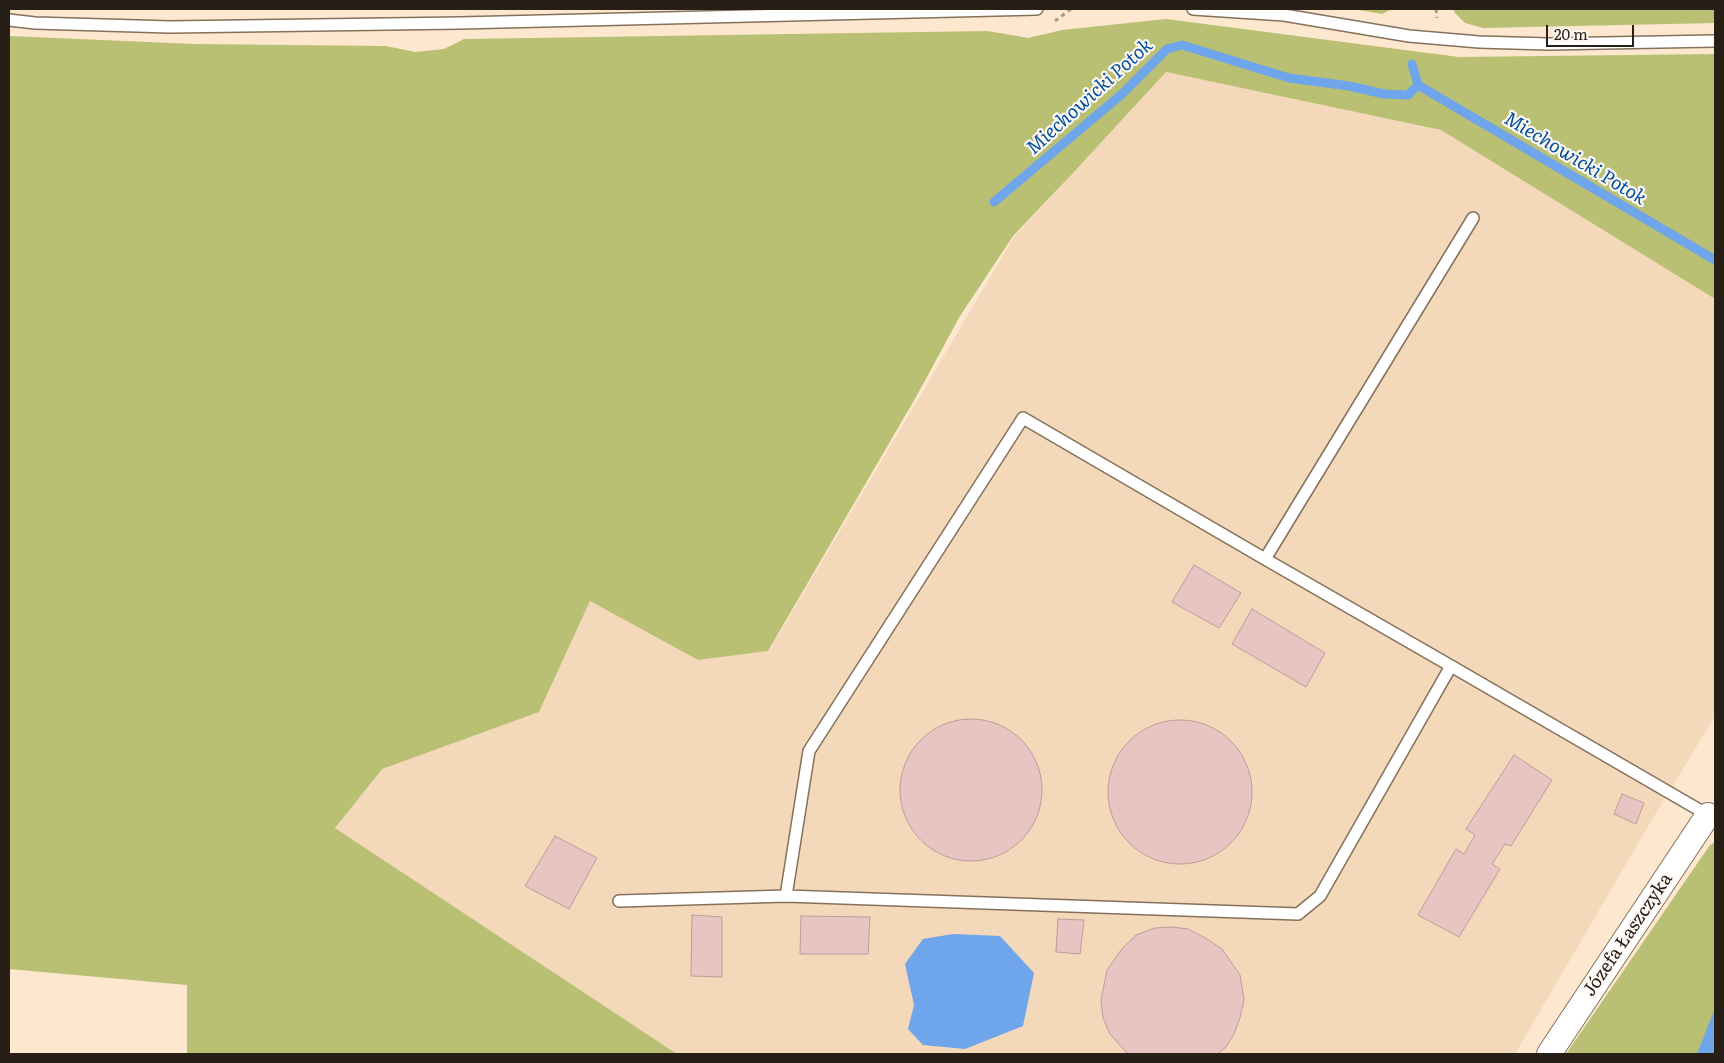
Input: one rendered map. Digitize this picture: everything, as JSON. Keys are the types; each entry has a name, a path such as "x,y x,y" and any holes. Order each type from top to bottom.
{"street":[{"name":"Józefa Łaszczyka","path":"1549,1054 1712,814"}],"lane":[{"path":"9,20 35,23 170,27 460,23 1037,9"},
{"path":"1193,9 1284,16 1409,36 1479,42 1548,44 1715,41"},
{"path":"1265,559 1473,218"},
{"path":"786,896 809,751 1023,418 1451,666 1712,814"},
{"path":"619,901 786,896 1298,914 1320,896 1451,666"}],"shaded area":[{"path":"1166,72 1441,130 1715,299 1715,716 1515,1054 677,1054 335,828 381,769 539,712 590,601 698,660 769,651 1014,237"}],"green space":[{"path":"1354,9 1392,9 1382,14"},
{"path":"1453,9 1715,9 1715,23 1483,28 1465,23"},
{"path":"1166,19 1459,57 1715,54 1715,299 1441,130 1166,72 1013,236 960,316 916,397 768,651 698,660 590,601 539,712 382,769 335,828 677,1054 187,1054 187,985 9,969 9,36 194,44 386,46 415,52 444,49 464,39 988,31 1028,38 1062,30"},
{"path":"1715,842 1715,1054 1566,1054 1710,845"}],"water":[{"path":"953,934 1000,936 1034,973 1023,1026 965,1049 923,1045 908,1029 914,1005 905,964 923,939"},
{"path":"1715,1008 1715,1054 1697,1054"}],"building":[{"path":"1194,565 1241,593 1219,628 1172,602"},
{"path":"1252,609 1325,653 1306,687 1232,644"},
{"path":"971,719 998,725 1010,731 1021,740 1030,751 1036,763 1042,790 1036,817 1030,829 1021,840 1010,849 998,855 971,861 944,855 932,849 921,840 912,829 906,817 900,790 906,763 912,751 921,740 932,731 944,725"},
{"path":"1180,720 1207,726 1220,732 1231,741 1240,752 1246,765 1252,792 1246,819 1240,832 1231,843 1220,852 1207,858 1180,864 1153,858 1140,852 1129,843 1120,832 1114,819 1108,792 1114,765 1120,752 1129,741 1140,732 1153,726"},
{"path":"1514,755 1552,780 1511,846 1505,844 1492,864 1500,869 1459,937 1418,915 1456,849 1464,854 1475,835 1466,829"},
{"path":"1622,794 1644,803 1636,824 1614,814"},
{"path":"555,836 597,858 569,909 525,886"},
{"path":"692,915 722,917 722,977 691,976"},
{"path":"801,916 870,917 868,954 800,954"},
{"path":"1058,919 1084,920 1080,954 1056,952"},
{"path":"1172,927 1188,929 1222,949 1240,975 1244,1000 1240,1018 1234,1034 1226,1047 1218,1054 1128,1054 1110,1034 1103,1018 1101,1000 1107,970 1121,950 1136,935 1155,928"}],"waterway":[{"name":"Miechowicki Potok","path":"994,202 1122,94 1167,49 1182,45 1289,78 1349,86 1384,94 1408,95 1418,85"},
{"name":"Miechowicki Potok","path":"1412,64 1418,85 1715,260"}]}
